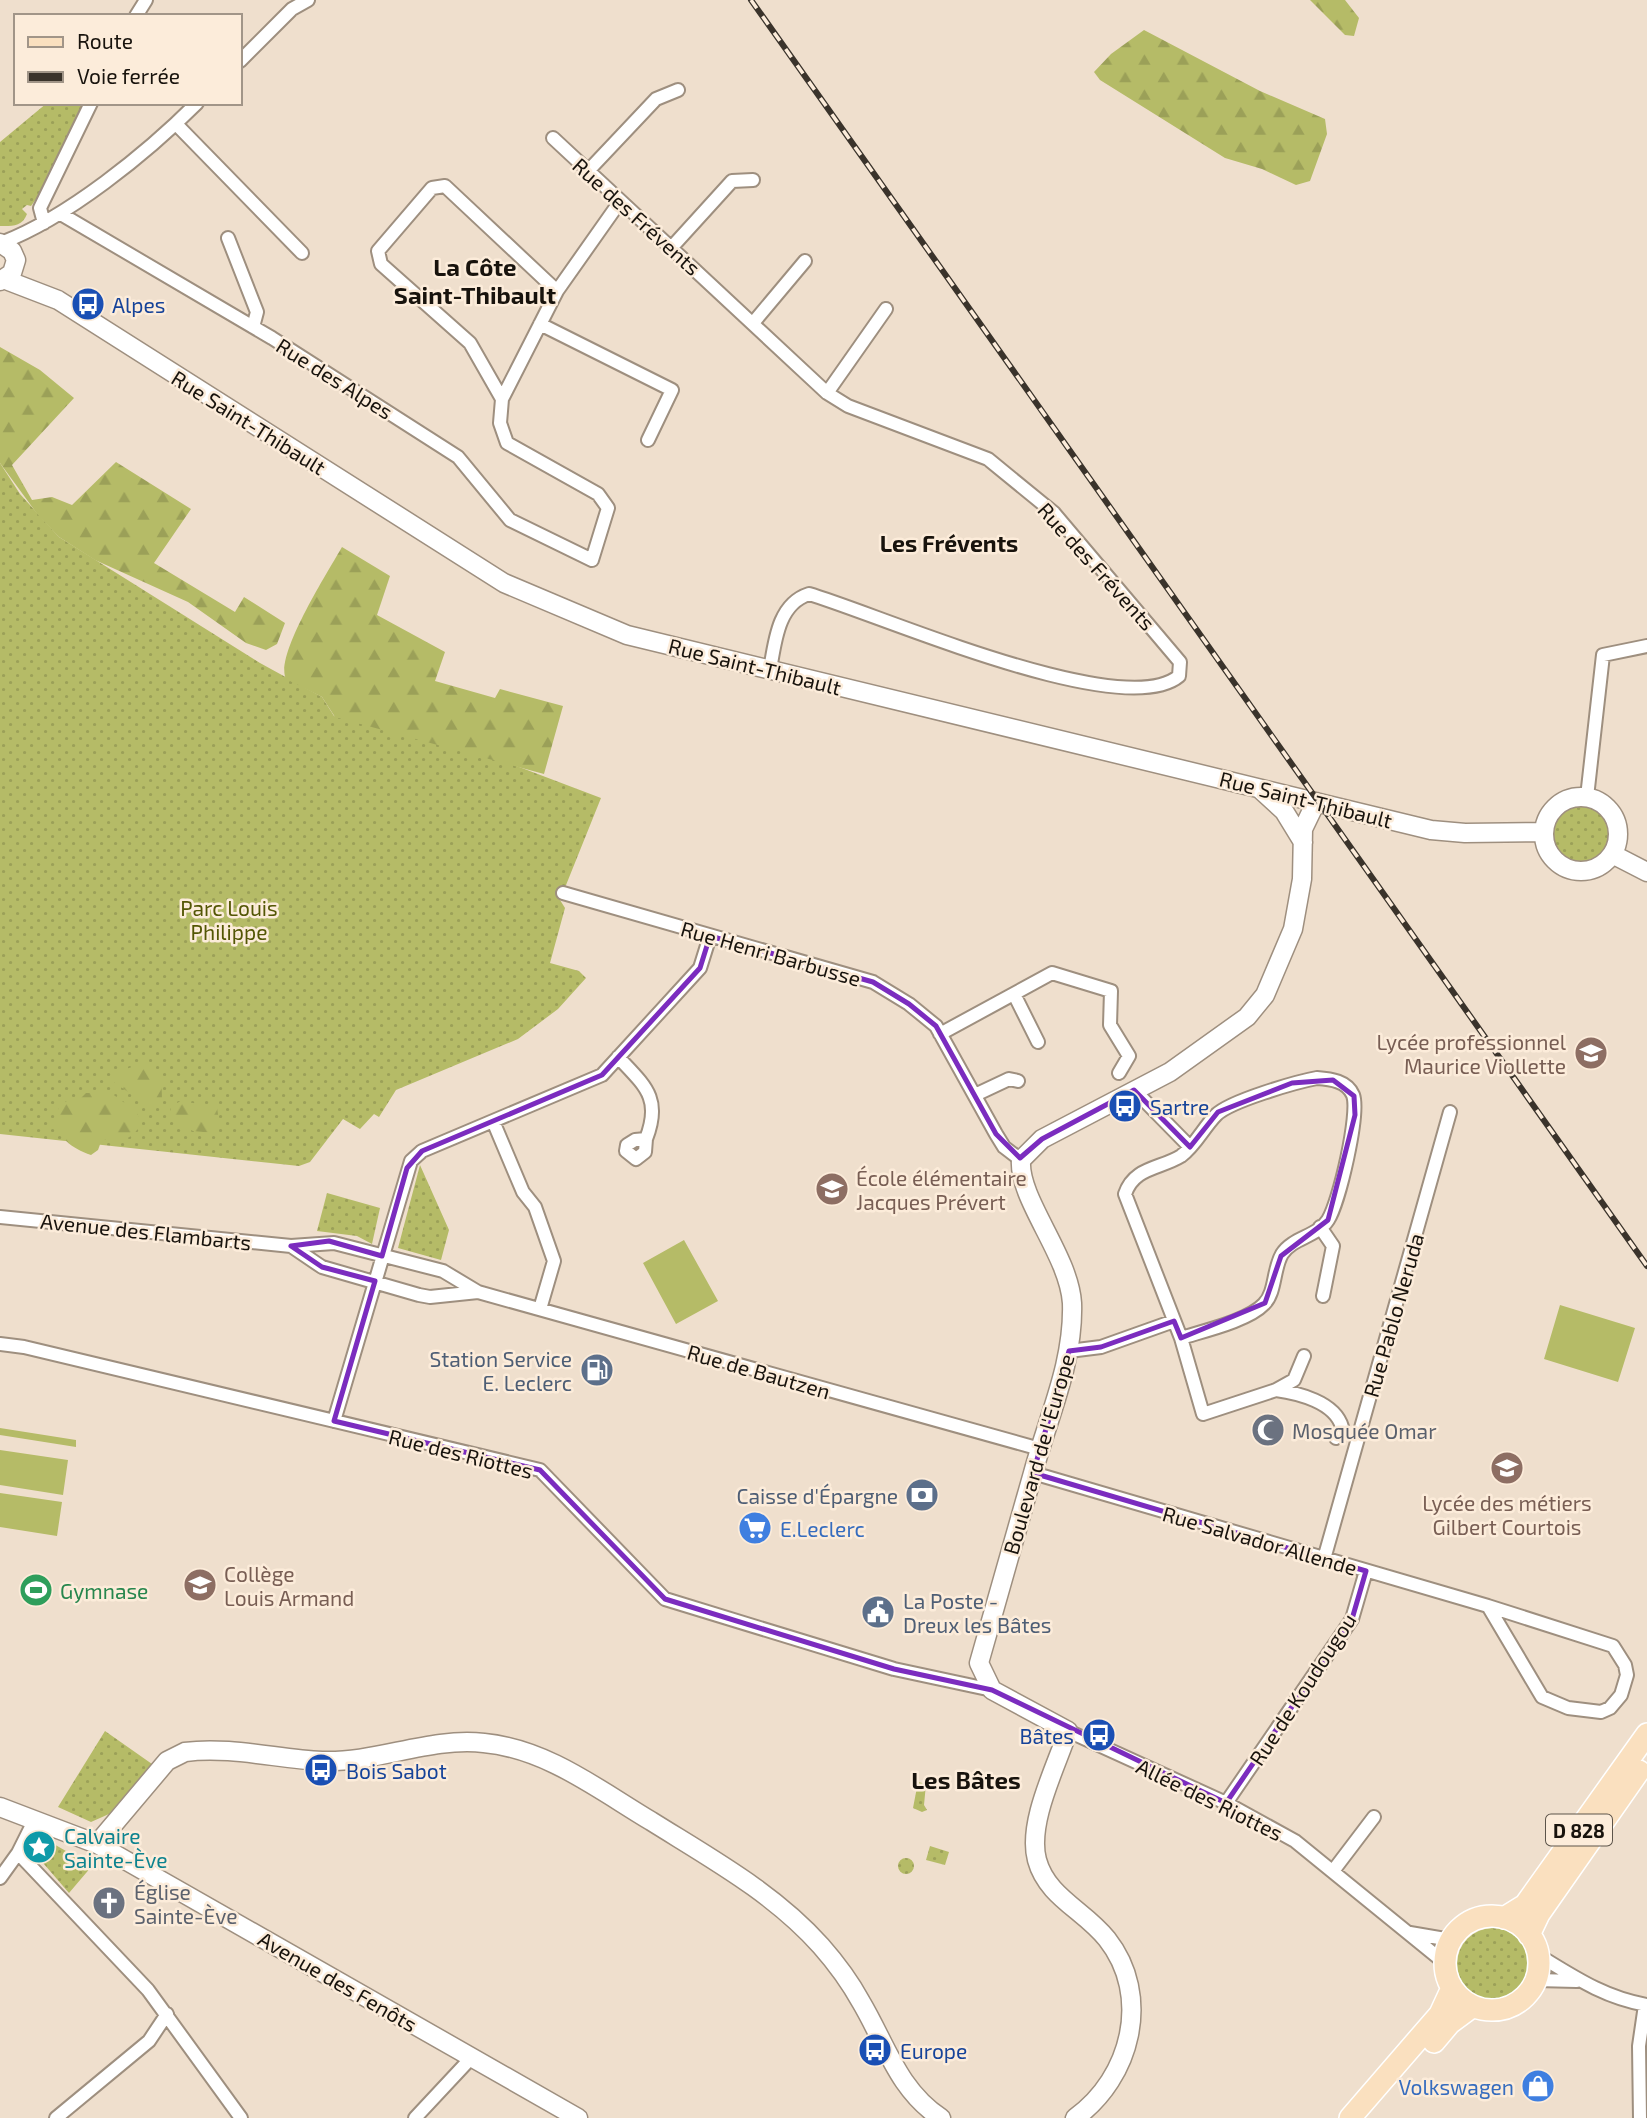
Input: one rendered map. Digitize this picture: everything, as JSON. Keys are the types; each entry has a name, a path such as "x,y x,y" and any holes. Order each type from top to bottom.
{"main road":[{"name":"D 828","path":"1504,1918 1525,1905 1647,1734"},
{"name":"D 828","path":"1529,1934 1539,1914 1647,1759"},
{"path":"1492,1916 1504,1918 1529,1934 1538,1955 1536,1980 1528,1993 1503,2008 1473,2006 1452,1988 1445,1963 1451,1940 1468,1922 1492,1916"},
{"path":"1350,2118 1440,2014 1452,1988"},
{"path":"1368,2118 1450,2023 1473,2006"}],"street":[{"path":"242,59 292,9 308,0"},
{"path":"587,171 656,99 678,90"},
{"path":"44,223 40,208 90,105"},
{"path":"3,280 8,251 30,232 61,214 176,124 195,105"},
{"path":"176,124 302,253"},
{"name":"Rue des Frévents","path":"552,138 827,394 848,406 988,459 1054,513 1180,662 1179,676 1170,683 1148,687 1108,687 967,651 809,594 797,598 785,610 770,670"},
{"path":"672,247 732,181 753,180"},
{"path":"502,399 470,343 381,264 377,251 432,188 445,186 557,291"},
{"path":"502,399 557,291 619,203"},
{"name":"Rue des Alpes","path":"61,214 253,327 458,457 510,520 592,560 608,508 598,494 507,443 500,423 502,399"},
{"path":"228,238 257,312 253,327"},
{"name":"Rue Saint-Thibault","path":"8,251 45,293"},
{"path":"753,323 805,261"},
{"name":"Rue Saint-Thibault","path":"3,280 45,293 504,583 627,635 1443,831 1543,832"},
{"path":"827,394 886,309"},
{"path":"540,324 672,390 648,440"},
{"path":"1587,797 1603,655 1647,646"},
{"path":"1257,787 1283,811 1303,836"},
{"path":"1287,794 1303,836"},
{"path":"1587,797 1597,800 1612,814 1618,834 1612,854 1594,869 1567,868 1549,854 1543,832 1550,812 1557,805 1566,799 1587,797"},
{"path":"1021,1160 1042,1139 1170,1072 1247,1017 1265,995 1293,929 1302,879 1303,836 1316,802"},
{"path":"1612,854 1647,872"},
{"name":"Rue Henri Barbusse","path":"563,893 873,982 909,1004 940,1034 1004,1147 1021,1160"},
{"path":"334,1422 411,1161 422,1150 602,1075 700,968 710,936"},
{"path":"940,1034 1052,973 1111,990 1110,1025 1129,1056 1119,1073"},
{"path":"1014,994 1038,1042"},
{"path":"618,1057 649,1091 651,1125 646,1139"},
{"path":"1181,1338 1251,1313 1265,1303 1281,1256 1290,1245 1328,1220 1355,1115 1354,1096 1346,1086 1333,1080 1317,1078 1292,1083 1219,1112 1181,1156 1136,1175 1125,1194 1181,1338 1183,1354 1203,1414 1276,1390 1294,1380 1304,1356"},
{"path":"975,1095 1009,1079 1018,1081"},
{"path":"1135,1090 1190,1147"},
{"name":"Rue Pablo Neruda","path":"1324,1559 1450,1112"},
{"path":"493,1121 523,1192 535,1208 554,1261 540,1309"},
{"name":"Boulevard de l'Europe","path":"992,1690 979,1663 1069,1351 1072,1301 1066,1272 1026,1186 1021,1160"},
{"name":"Avenue des Flambarts","path":"0,1217 291,1246"},
{"path":"1320,1227 1333,1246 1323,1296"},
{"name":"Rue de Bautzen","path":"291,1246 329,1241 443,1271 478,1292 1040,1450"},
{"name":"Rue de Bautzen","path":"291,1246 322,1267 430,1297 478,1292"},
{"path":"1069,1351 1101,1347 1174,1321"},
{"name":"Rue des Riottes","path":"0,1344 540,1470 665,1599 680,1606 894,1670 992,1690"},
{"path":"1276,1390 1295,1392 1330,1411 1339,1419 1342,1427 1336,1438"},
{"name":"Rue Salvador Allende","path":"1033,1473 1488,1606 1613,1646 1625,1665 1627,1675 1620,1695 1610,1708 1601,1712 1568,1708 1542,1697 1488,1606"},
{"name":"Rue de Koudougou","path":"1226,1803 1352,1619 1366,1571"},
{"path":"992,1690 1068,1731 1037,1823 1036,1856 1044,1878 1052,1890 1111,1944 1126,1978 1132,2016 1127,2044 1114,2076 1097,2099 1075,2118"},
{"name":"Allée des Riottes","path":"1068,1731 1226,1803 1295,1840 1445,1963"},
{"path":"97,1844 163,1765 179,1754 202,1751 332,1761 373,1758 425,1745 484,1743 541,1758 588,1783 757,1889 784,1910 827,1954 862,2002 907,2088 941,2118"},
{"name":"Avenue des Fenôts","path":"0,1807 97,1844 578,2118"},
{"path":"1333,1871 1374,1817"},
{"path":"0,1878 18,1853 35,1819"},
{"path":"18,1853 148,1990 241,2118"},
{"name":"Allée des Riottes","path":"1409,1933 1451,1940"},
{"path":"1538,1955 1577,1981 1604,1993 1646,2005 1639,2046 1641,2118"},
{"path":"1536,1980 1577,1981"},
{"path":"56,2118 149,2041 167,2014"},
{"path":"415,2118 472,2057"},
{"path":"1641,2118 1647,2113"}],"highlighted area":[{"path":"710,936 873,982 909,1004 936,1026 996,1134 1020,1158 1042,1139 1134,1090 1190,1147 1218,1112 1292,1083 1333,1080 1354,1096 1355,1115 1337,1196 1328,1220 1281,1256 1265,1303 1181,1338 1174,1321 1101,1347 1069,1351 1033,1473 1366,1571 1352,1619 1226,1803 992,1690 894,1669 665,1599 540,1470 334,1421 375,1281 322,1267 291,1246 329,1241 382,1256 407,1168 422,1151 602,1075 700,968"}],"green space":[{"path":"1310,0 1345,0 1359,18 1354,36 1345,35"},
{"path":"1144,30 1260,91 1325,119 1327,134 1310,181 1296,185 1262,169 1225,158 1100,80 1094,72 1111,54"},
{"path":"45,105 82,105 44,188 31,206 27,205 22,209 27,214 16,225 0,226 0,142"},
{"path":"0,347 40,370 74,398 12,465 32,500 52,497 72,505 116,462 191,509 154,563 235,612 244,597 285,623 277,644 266,650 246,643 188,602 95,560 59,537 38,515 0,463"},
{"name":"Parc Louis Philippe","path":"0,463 20,494 59,537 260,663 322,697 334,716 506,762 601,798 560,900 565,908 550,963 579,971 586,978 558,1009 518,1039 396,1090 379,1117 374,1114 360,1129 343,1119 310,1162 299,1166 0,1134"},
{"path":"342,547 390,576 377,615 445,652 435,681 495,698 500,689 563,706 544,774 335,717 322,697 286,679 284,668 295,633"},
{"path":"1581,805 1597,810 1605,818 1610,834 1605,850 1597,858 1581,863 1565,858 1557,850 1552,834 1557,818 1565,810"},
{"path":"143,1063 154,1069 161,1083 162,1101 153,1109 112,1081 115,1073"},
{"path":"86,1093 111,1093 137,1112 141,1125 124,1140 102,1139 98,1150 91,1155 75,1148 59,1131 57,1115 59,1106 70,1099 79,1100"},
{"path":"181,1101 217,1107 219,1122 214,1133 193,1131 169,1120 171,1106"},
{"path":"420,1165 449,1230 441,1260 398,1248"},
{"path":"327,1193 380,1208 372,1244 357,1236 317,1231"},
{"path":"684,1240 718,1301 676,1324 643,1263"},
{"path":"1560,1305 1635,1328 1618,1382 1544,1359"},
{"path":"0,1428 76,1440 76,1447 0,1435"},
{"path":"0,1450 68,1460 63,1495 0,1485"},
{"path":"0,1493 62,1502 57,1536 0,1527"},
{"path":"105,1731 152,1764 109,1814 91,1822 58,1807"},
{"path":"918,1782 926,1784 924,1805 927,1810 922,1812 913,1808"},
{"path":"52,1843 92,1866 69,1893 37,1856"},
{"path":"930,1846 949,1852 945,1865 926,1860"},
{"path":"906,1858 912,1860 912,1872 906,1874 900,1872 898,1866 900,1860"},
{"path":"1493,1928 1513,1934 1523,1944 1529,1964 1523,1984 1513,1994 1493,2000 1473,1994 1463,1984 1457,1964 1463,1944 1473,1934"}],"railway":[{"path":"751,0 1647,1266"}],"place":[{"name":"Alpes","path":"88,304"},
{"name":"Lycée professionnel Maurice Viollette","path":"1591,1053"},
{"name":"Sartre","path":"1125,1106"},
{"name":"École élémentaire Jacques Prévert","path":"832,1189"},
{"name":"Station Service E. Leclerc","path":"597,1370"},
{"name":"Mosquée Omar","path":"1268,1430"},
{"name":"Lycée des métiers Gilbert Courtois","path":"1507,1468"},
{"name":"Caisse d'Épargne","path":"922,1495"},
{"name":"E.Leclerc","path":"755,1528"},
{"name":"Collège Louis Armand","path":"200,1585"},
{"name":"Gymnase","path":"36,1590"},
{"name":"La Poste - Dreux les Bâtes","path":"878,1612"},
{"name":"Bâtes","path":"1099,1735"},
{"name":"Bois Sabot","path":"321,1770"},
{"name":"Calvaire Sainte-Ève","path":"39,1847"},
{"name":"Église Sainte-Ève","path":"109,1903"},
{"name":"Europe","path":"875,2050"},
{"name":"Volkswagen","path":"1538,2086"}],"district":[{"name":"La Côte Saint-Thibault","path":"475,280"},
{"name":"Les Frévents","path":"949,543"},
{"name":"Les Bâtes","path":"966,1779"}]}
